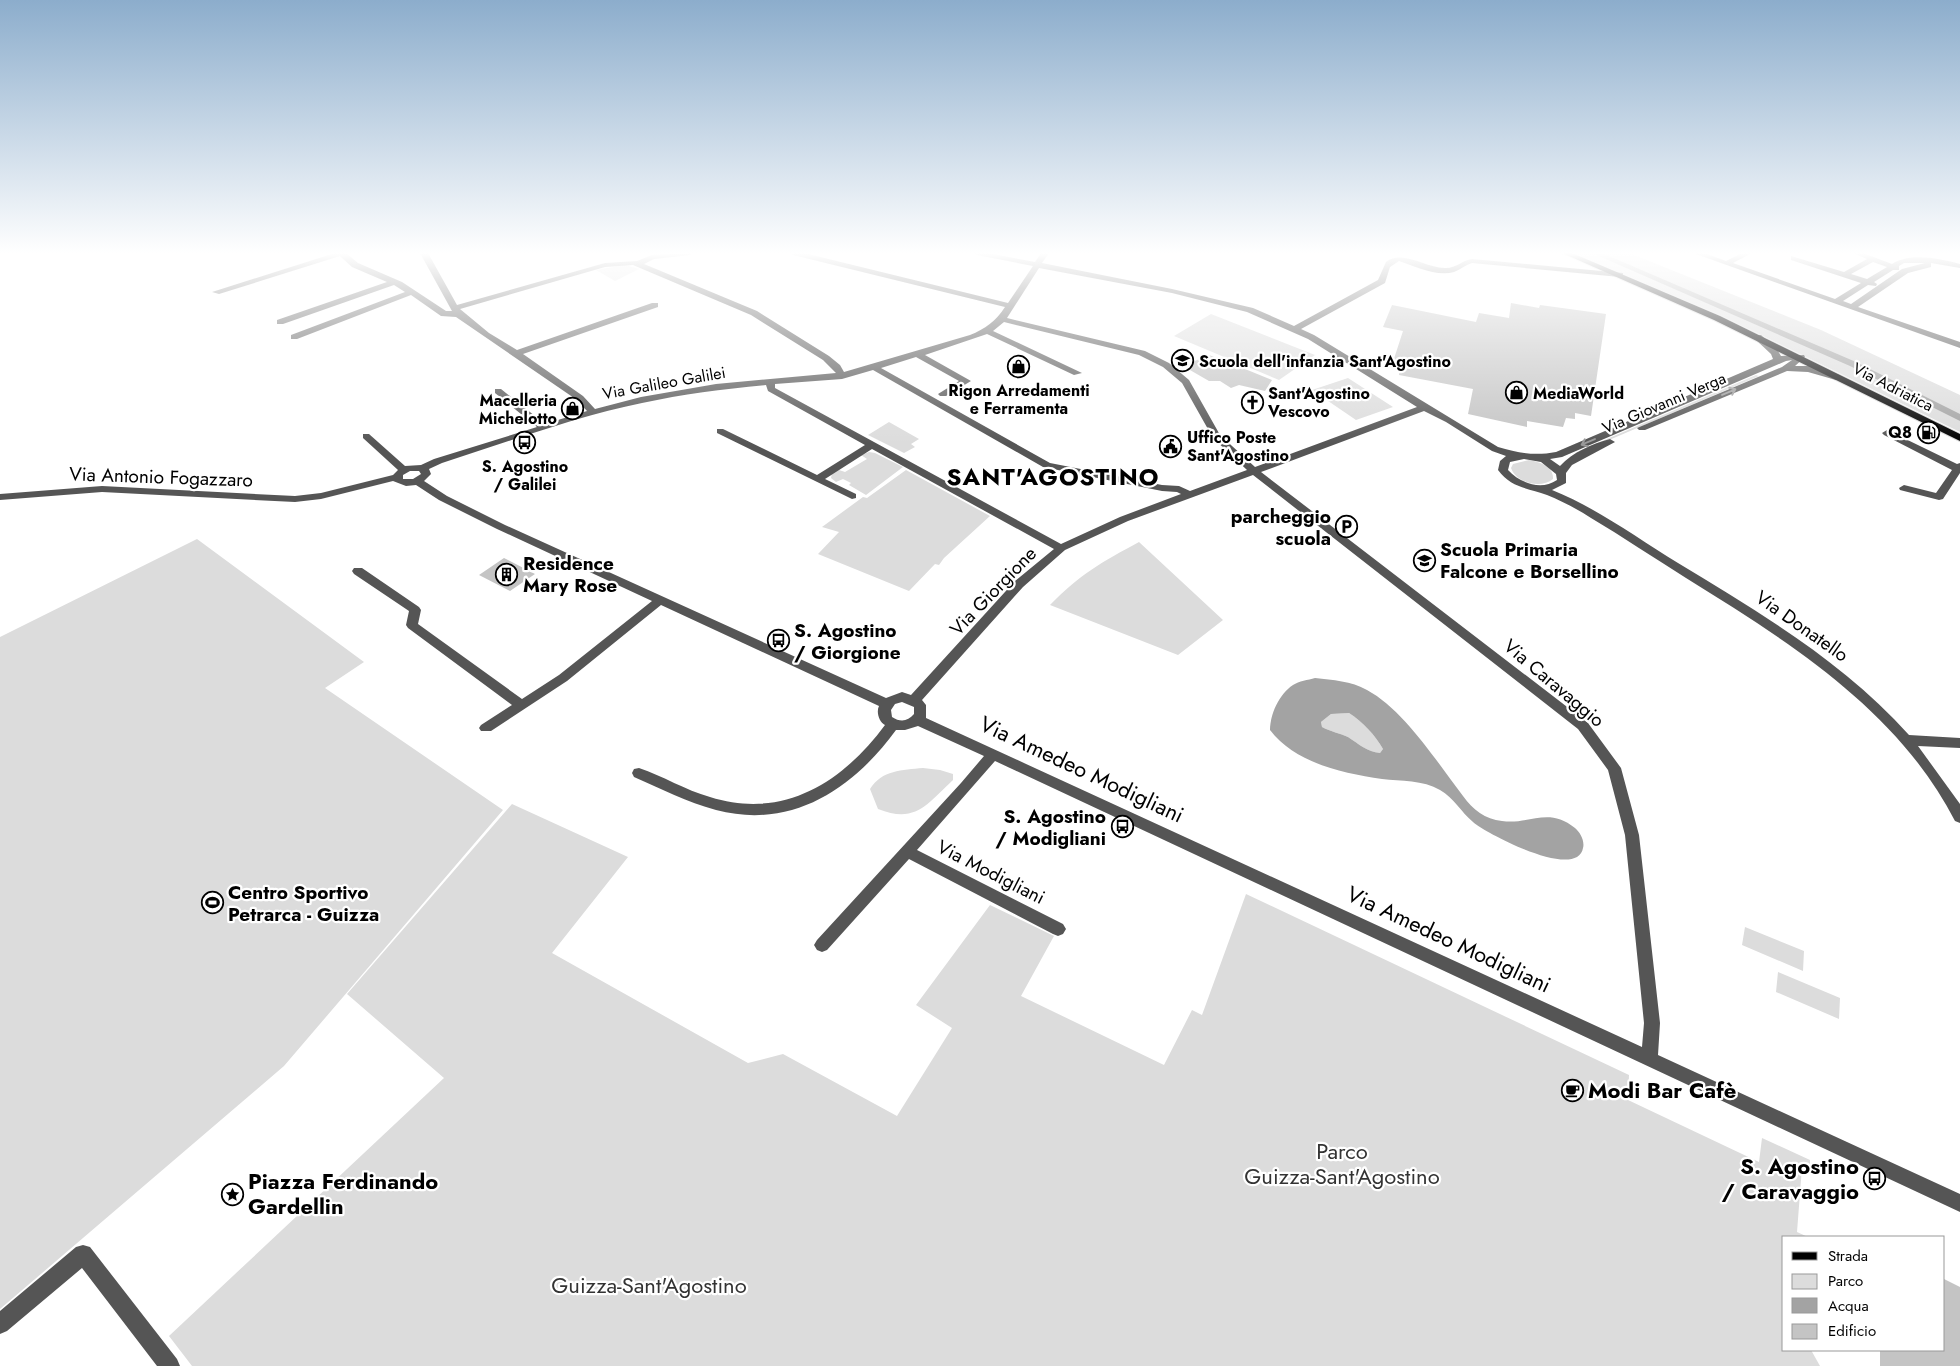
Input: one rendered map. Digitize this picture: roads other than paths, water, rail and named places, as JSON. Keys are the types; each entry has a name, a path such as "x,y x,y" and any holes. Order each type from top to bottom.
{"main road":[{"name":"Via Adriatica","path":"1714,317 1801,357 1960,438"}],"street":[{"path":"280,322 295,317"},
{"path":"294,337 347,317"},
{"path":"462,317 471,325 517,354 580,398 593,412"},
{"path":"517,354 622,317"},
{"path":"760,317 826,358 837,367 842,376"},
{"name":"Via Donatello","path":"1266,317 1295,329 1427,410 1491,452 1503,465 1506,474 1511,479 1526,486 1538,488 1594,515 1796,642 1867,699 1906,740 1958,810"},
{"path":"1295,329 1317,317"},
{"path":"1881,317 1959,343"},
{"name":"Via Galileo Galilei","path":"321,496 423,468 438,461 593,412 641,400 716,387 842,376 875,368 987,331 1002,319"},
{"name":"Via Caravaggio","path":"1002,319 1142,353 1180,374 1190,387 1220,442 1254,471 1583,726 1614,768 1632,835 1652,1023 1649,1058"},
{"path":"987,331 1077,374"},
{"path":"1757,336 1775,353 1778,361"},
{"path":"918,354 966,381 943,394"},
{"name":"Via Giovanni Verga","path":"1539,458 1558,455 1778,361 1792,357 1801,357"},
{"name":"Via Giovanni Verga","path":"1561,478 1562,468 1568,462 1598,447 1785,369 1801,357"},
{"path":"875,368 1046,465 1162,488 1179,489 1189,495"},
{"name":"Via Giovanni Verga","path":"1785,369 1809,369 1842,378"},
{"path":"770,382 771,389 1061,548"},
{"path":"498,391 543,428"},
{"path":"1407,398 1409,411"},
{"name":"Via Donatello","path":"1427,410 1457,425 1496,449 1517,456 1539,458 1553,464 1568,493 1594,515"},
{"name":"Via Giorgione","path":"1409,411 1427,410"},
{"name":"Via Giorgione","path":"914,700 1019,584 1061,548 1124,519 1409,411 1427,410"},
{"path":"720,431 852,496"},
{"path":"1887,433 1958,467 1940,497 1904,488"},
{"path":"366,436 400,474"},
{"path":"817,479 873,444"},
{"path":"1503,465 1510,458 1517,456"},
{"path":"423,468 426,474 417,481 443,498 501,527 887,704 902,698 914,700 922,710 918,720 906,726 893,724 884,716 887,704"},
{"name":"Via Galileo Galilei","path":"400,474 401,483 417,481"},
{"path":"1538,488 1550,488 1561,478"},
{"name":"Via Antonio Fogazzaro","path":"0,496 102,489 267,499 321,496"},
{"path":"358,571 414,610 412,625 520,704"},
{"path":"486,728 520,704 533,699 563,678 660,600"},
{"name":"Via Amedeo Modigliani","path":"918,720 1960,1203"},
{"path":"640,773 716,804 743,810 769,810 791,805 833,788 856,769 893,724"},
{"path":"1906,740 1960,743"},
{"name":"Via Modigliani","path":"822,945 966,787 993,754"},
{"name":"Via Modigliani","path":"906,851 1058,929"},
{"path":"0,1324 83,1254 170,1366"}],"water":[{"path":"1315,678 1355,685 1381,699 1407,723 1475,810 1490,818 1512,822 1547,817 1556,818 1577,830 1583,840 1583,848 1577,857 1565,860 1531,852 1482,828 1473,822 1449,797 1440,790 1426,784 1382,779 1336,770 1320,765 1292,751 1270,730 1276,705 1293,685","holes":["1349,713 1376,739 1383,749 1380,753 1367,749 1348,737 1322,727 1321,722 1331,714"]}],"waterway":[{"path":"1744,317 1853,364 1960,418"}],"place":[{"name":"Scuola dell'infanzia Sant'Agostino","path":"1183,361"},
{"name":"Rigon Arredamenti e Ferramenta","path":"1019,366"},
{"name":"MediaWorld","path":"1517,393"},
{"name":"Sant'Agostino Vescovo","path":"1252,402"},
{"name":"Macelleria Michelotto","path":"573,409"},
{"name":"Q8","path":"1928,432"},
{"name":"S. Agostino / Galilei","path":"525,442"},
{"name":"Uffico Poste Sant'Agostino","path":"1171,446"},
{"name":"parcheggio scuola","path":"1347,527"},
{"name":"Scuola Primaria Falcone e Borsellino","path":"1424,560"},
{"name":"Residence Mary Rose","path":"507,574"},
{"name":"S. Agostino / Giorgione","path":"778,641"},
{"name":"S. Agostino / Modigliani","path":"1122,827"},
{"name":"Centro Sportivo Petrarca - Guizza","path":"212,903"},
{"name":"Modi Bar Cafè","path":"1572,1090"},
{"name":"S. Agostino / Caravaggio","path":"1875,1179"},
{"name":"Piazza Ferdinando Gardellin","path":"232,1194"}],"district":[{"name":"SANT'AGOSTINO","path":"1053,476"}],"park label":[{"name":"Parco Guizza-Sant'Agostino","path":"1342,1164"},
{"name":"Guizza-Sant'Agostino","path":"649,1285"}]}
